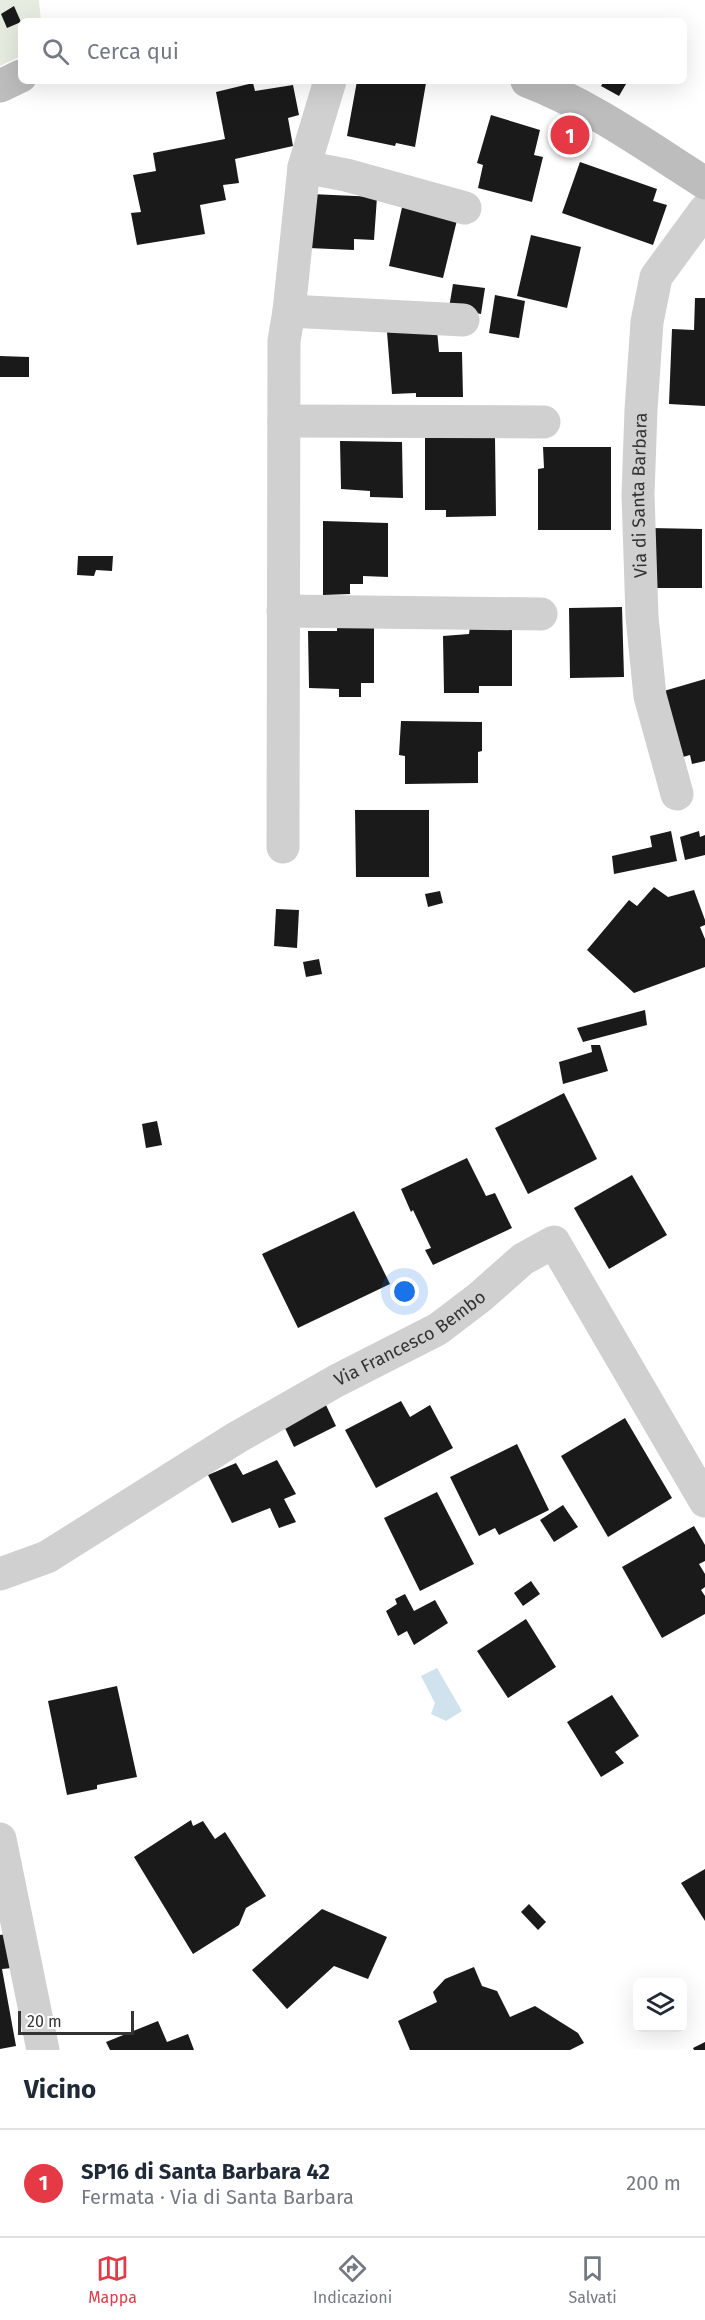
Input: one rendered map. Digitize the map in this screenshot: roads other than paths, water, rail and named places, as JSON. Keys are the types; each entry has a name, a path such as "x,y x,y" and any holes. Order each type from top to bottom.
{"street":[{"path":"0,86 18,77"},
{"path":"283,847 284,341 304,167 329,84"},
{"path":"536,84 618,128 705,183"},
{"path":"304,167 346,175 465,208"},
{"name":"Via di Santa Barbara","path":"676,794 650,696 642,617 638,494 641,410 647,322 656,277 705,210"},
{"path":"289,310 464,320"},
{"path":"284,421 544,422"},
{"path":"283,611 541,614"},
{"name":"Via Francesco Bembo","path":"0,1574 47,1557 236,1438 336,1381 438,1329 480,1297 523,1259 554,1242 705,1501"},
{"path":"0,1839 43,2050"}],"water":[{"path":"437,1668 462,1711 446,1721 431,1714 435,1703 421,1676"}],"place":[{"name":"SP16 di Santa Barbara 42","path":"570,135"}]}
